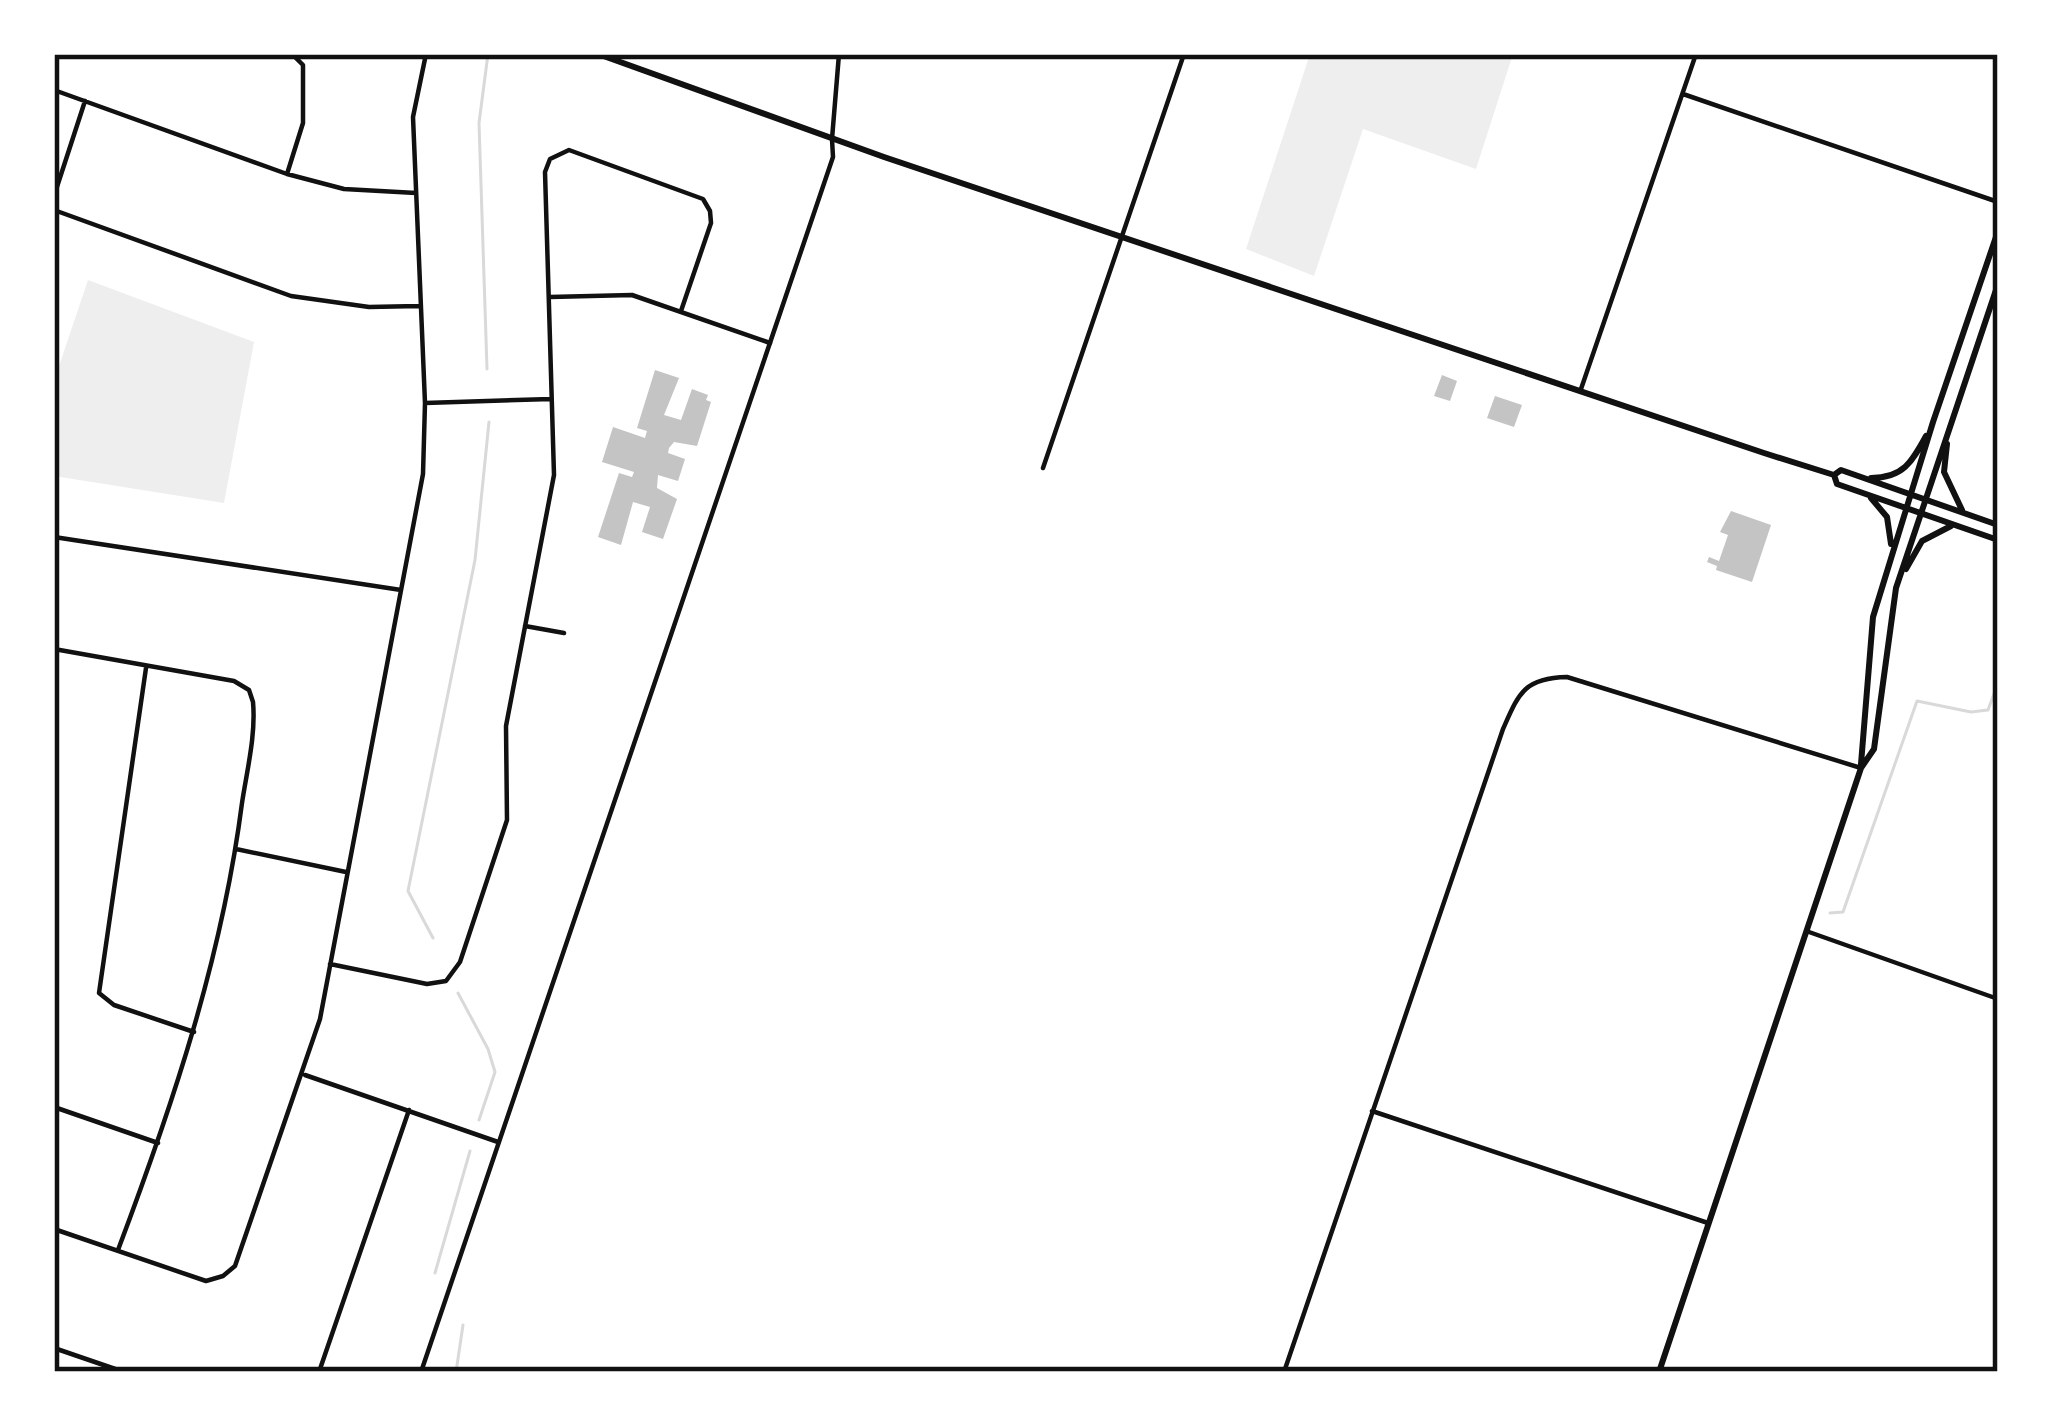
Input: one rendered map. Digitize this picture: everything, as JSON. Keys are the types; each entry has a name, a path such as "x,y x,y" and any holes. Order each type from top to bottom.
{"main road":[{"path":"598,54 832,139 1834,475"},
{"path":"1861,768 1873,617 1998,232"},
{"path":"1659,1372 1861,768 1874,749 1896,588 1998,284"},
{"path":"1865,478 1896,476 1912,461 1933,422"},
{"path":"1948,430 1944,472 1964,513"},
{"path":"1834,475 1841,470 1998,525"},
{"path":"1834,475 1837,484 1998,540"},
{"path":"1868,495 1887,517 1891,554"},
{"path":"1896,588 1922,541 1954,525"}],"street":[{"path":"287,174 305,105 303,65 292,54"},
{"path":"54,1229 206,1281 223,1276 235,1266 320,1019 423,474 425,403 413,117 426,54"},
{"path":"421,1372 832,157 839,54"},
{"path":"1043,468 1184,54"},
{"path":"1581,391 1696,54"},
{"path":"54,90 287,174 344,189 416,193"},
{"path":"1683,94 1998,202"},
{"path":"54,196 86,101"},
{"path":"330,964 428,984 446,981 454,973 508,820 506,726 554,475 545,172 550,159 569,150 703,199 711,223 681,311"},
{"path":"54,210 291,296 369,307 419,306"},
{"path":"550,298 632,295 771,343"},
{"path":"425,403 551,399"},
{"path":"54,537 401,590"},
{"path":"526,626 564,633"},
{"path":"54,649 234,681 249,690 254,713 236,849 212,968 158,1143 118,1250"},
{"path":"146,666 100,993 114,1005 194,1031"},
{"path":"1284,1372 1503,729 1520,692 1542,678 1567,677 1861,768"},
{"path":"236,849 346,872"},
{"path":"1809,932 1998,999"},
{"path":"302,1074 497,1142"},
{"path":"54,1107 158,1143"},
{"path":"319,1372 409,1110"},
{"path":"1372,1111 1708,1223"},
{"path":"54,1348 124,1372"}],"shaded area":[{"path":"1310,54 1513,54 1476,169 1363,129 1314,276 1246,249"},
{"path":"88,280 254,342 224,503 54,476 54,381"}],"building":[{"path":"655,370 679,378 664,415 681,420 692,389 708,395 706,400 711,402 697,446 674,442 669,448 668,453 685,459 678,481 658,475 657,488 677,499 663,539 642,532 650,507 633,502 621,545 598,537 619,473 632,477 634,472 602,462 613,427 645,438 647,431 637,428"},
{"path":"1442,375 1457,381 1450,401 1434,396"},
{"path":"1495,396 1522,405 1514,427 1487,418"},
{"path":"1731,511 1771,525 1752,582 1716,570 1717,566 1707,562 1709,557 1719,561 1728,535 1720,532"}],"waterway":[{"path":"487,369 479,123 488,54"},
{"path":"433,938 408,891 475,560 489,422"},
{"path":"1830,913 1843,912 1917,701 1971,712 1988,710 1998,683"},
{"path":"458,993 495,1072 479,1120"},
{"path":"435,1273 470,1151"},
{"path":"456,1372 463,1325"}]}
